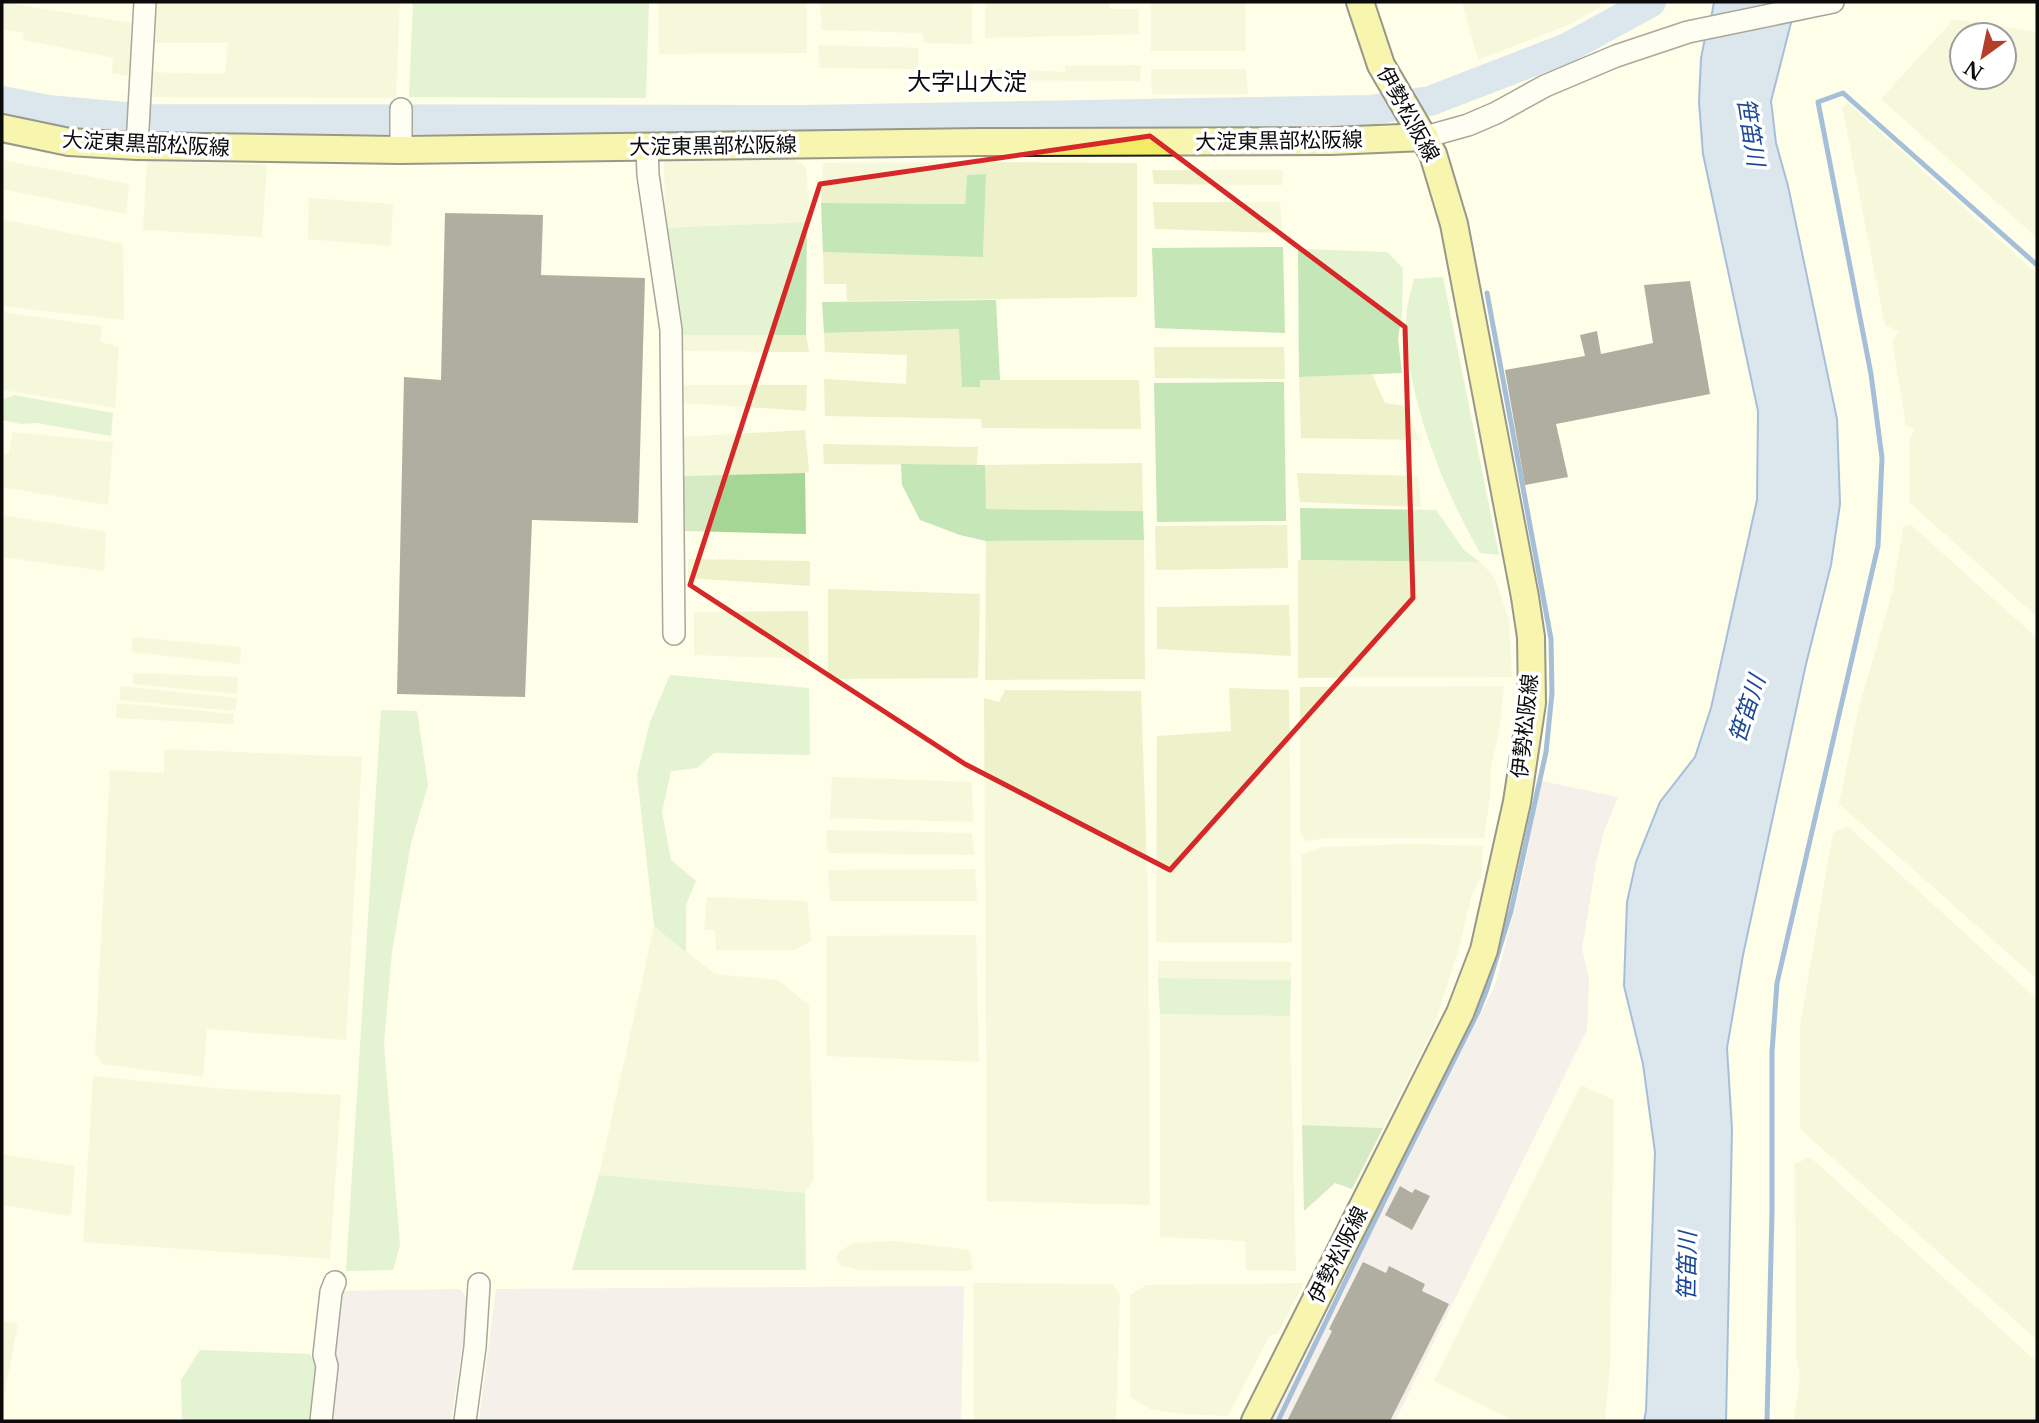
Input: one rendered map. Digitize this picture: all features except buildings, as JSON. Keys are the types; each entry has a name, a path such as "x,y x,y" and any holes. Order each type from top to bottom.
{"main road":[{"name":"伊勢松阪線","path":"1255,1421 1432,1071 1474,979 1492,922 1517,802 1532,703 1531,637 1454,224 1440,173 1425,137 1381,65 1360,2"},
{"name":"大淀東黒部松阪線","path":"2,128 69,142 137,140 648,147 1320,141 1425,137"}],"street":[{"path":"137,140 145,2"},
{"path":"1425,137 1496,113 1545,86 1616,56 1688,32 1826,3"},
{"path":"401,109 401,144"},
{"path":"648,147 648,175 671,330 674,634"},
{"path":"321,1421 327,1366 324,1355 331,1292 335,1282"},
{"path":"465,1421 475,1347 479,1284"}],"highlighted area":[{"path":"1150,136 1405,327 1413,598 1170,870 965,764 690,585 820,184"}],"shaded area":[{"path":"1541,781 1618,797 1604,831 1596,863 1582,949 1589,980 1587,1030 1395,1421 1272,1421 1495,986 1522,879"},
{"path":"964,1286 961,1421 479,1421 496,1289"},
{"path":"460,1289 469,1301 451,1421 329,1421 341,1291"}],"green space":[{"path":"2,2 137,24 132,77 112,73 113,58 23,40 24,33 2,29"},
{"path":"150,2 400,2 396,98 147,97 147,72 225,74 228,43 149,43"},
{"path":"413,2 649,2 646,98 409,97"},
{"path":"659,2 807,2 807,53 659,54"},
{"path":"820,2 972,2 972,44 924,43 923,33 822,30"},
{"path":"985,2 1109,2 1110,9 1139,9 1139,34 985,38"},
{"path":"1151,2 1245,2 1246,51 1151,51"},
{"path":"1462,2 1599,2 1600,7 1570,24 1478,60"},
{"path":"1948,26 1948,91 2018,91 2018,29 2037,32 2037,238 1881,99"},
{"path":"818,45 919,48 918,69 820,68"},
{"path":"1141,65 1140,81 985,80 985,68 1066,72 1065,66"},
{"path":"1151,69 1246,69 1248,94 1152,94"},
{"path":"1848,103 2037,274 2037,617 1909,502 1909,440 1915,429 1906,425 1892,341 1899,331 1885,325 1842,107"},
{"path":"795,158 806,168 809,205 807,222 665,228 664,159"},
{"path":"2,160 129,184 126,214 2,189"},
{"path":"147,161 267,165 262,237 143,230"},
{"path":"823,163 1137,163 1137,297 847,301 846,284 824,284 823,252 983,256 986,174 967,175 965,204 821,203"},
{"path":"1152,170 1282,170 1283,185 1154,184"},
{"path":"986,174 983,257 823,252 821,203 965,204 967,175"},
{"path":"309,198 393,204 391,246 308,239"},
{"path":"1153,202 1280,202 1282,233 1155,229"},
{"path":"2,219 123,244 124,320 2,306"},
{"path":"807,222 806,335 680,335 665,228"},
{"path":"1283,247 1285,333 1155,328 1152,248"},
{"path":"1298,249 1387,252 1403,268 1402,314 1398,339 1402,373 1299,377"},
{"path":"1443,277 1499,555 1480,553 1466,527 1440,471 1412,380 1406,321 1414,279"},
{"path":"996,300 1000,380 980,380 980,387 962,387 959,329 824,333 822,302"},
{"path":"2,312 102,326 100,342 119,347 115,408 2,390"},
{"path":"959,329 980,380 1139,380 1141,429 982,428 981,419 825,416 824,379 906,384 907,355 825,352 824,333"},
{"path":"680,335 806,335 809,352 683,351"},
{"path":"1154,347 1284,347 1285,379 1155,378"},
{"path":"1372,374 1385,403 1404,406 1420,440 1301,438 1299,377"},
{"path":"1284,382 1286,521 1157,522 1154,383"},
{"path":"682,385 807,385 806,411 684,403"},
{"path":"14,395 113,413 111,436 37,423 21,424 2,420 2,400"},
{"path":"805,430 809,471 805,473 682,476 682,437"},
{"path":"13,432 113,442 108,505 2,487 2,453 9,454"},
{"path":"823,444 978,447 977,465 824,464"},
{"path":"1142,463 1143,511 985,509 985,465"},
{"path":"901,464 985,465 986,509 1143,511 1144,540 986,541 960,535 920,520 902,485"},
{"path":"805,473 806,534 685,531 682,476"},
{"path":"1297,473 1418,476 1421,507 1300,502"},
{"path":"1300,508 1436,510 1464,550 1480,562 1301,560"},
{"path":"2,515 106,532 104,571 2,557"},
{"path":"1910,524 2037,638 2037,979 1839,804 1859,707 1892,594 1903,527"},
{"path":"1287,525 1288,568 1156,570 1155,526"},
{"path":"1144,540 1145,679 985,680 986,541"},
{"path":"688,559 810,561 810,586 688,578"},
{"path":"1298,560 1480,562 1495,578 1509,620 1512,677 1298,678"},
{"path":"828,589 980,594 978,678 828,679"},
{"path":"1289,605 1291,656 1157,649 1157,607"},
{"path":"808,611 809,659 694,655 694,612"},
{"path":"132,637 241,647 240,664 132,652"},
{"path":"133,673 238,677 237,694 133,684"},
{"path":"670,675 809,688 810,755 714,753 697,768 671,771 662,812 671,860 696,881 686,905 686,952 654,926 637,775 650,722"},
{"path":"120,686 237,698 235,711 120,700"},
{"path":"1504,686 1499,732 1491,766 1484,838 1328,838 1306,841 1300,832 1300,687"},
{"path":"1229,688 1289,690 1292,943 1156,942 1157,736 1231,731"},
{"path":"1005,690 1141,691 1148,896 1150,1205 987,1201 984,698 999,702"},
{"path":"117,703 234,714 233,724 116,718"},
{"path":"381,710 417,711 428,785 411,843 392,952 384,1044 400,1245 393,1270 346,1271"},
{"path":"164,749 362,757 346,1040 207,1029 203,1077 102,1064 95,1053 110,770 164,773"},
{"path":"832,777 972,782 973,822 830,818"},
{"path":"1847,826 2037,999 2037,1340 1800,1129 1800,1025 1833,833"},
{"path":"826,830 972,833 974,855 828,853"},
{"path":"1411,844 1483,846 1481,877 1472,894 1459,948 1433,1029 1383,1128 1302,1125 1301,855 1323,847"},
{"path":"975,869 977,901 830,901 828,870"},
{"path":"707,897 807,901 811,941 795,950 716,950 715,931 704,929"},
{"path":"654,926 715,974 777,980 809,1005 814,1178 805,1193 599,1175"},
{"path":"976,935 979,1062 827,1056 827,936"},
{"path":"1158,961 1291,962 1291,980 1158,978"},
{"path":"1158,978 1291,980 1290,1016 1160,1014"},
{"path":"1160,1014 1290,1016 1296,1271 1246,1270 1245,1241 1160,1237"},
{"path":"93,1076 225,1089 341,1095 330,1259 83,1242"},
{"path":"1581,1085 1614,1100 1610,1367 1605,1421 1514,1421 1434,1381"},
{"path":"1302,1125 1383,1128 1352,1189 1335,1183 1304,1211"},
{"path":"2,1154 75,1166 71,1216 2,1205"},
{"path":"1810,1157 2037,1362 2037,1421 1794,1421 1800,1377 1796,1355 1795,1164"},
{"path":"599,1175 805,1193 806,1270 572,1270"},
{"path":"895,1241 969,1250 973,1269 859,1270 841,1266 836,1258 840,1251 853,1243"},
{"path":"973,1283 1113,1284 1120,1296 1116,1421 974,1421"},
{"path":"1304,1283 1277,1335 1270,1335 1228,1416 1181,1414 1150,1409 1130,1397 1130,1295 1146,1285"},
{"path":"2,1321 18,1323 2,1406"},
{"path":"200,1350 310,1354 319,1371 314,1421 182,1421 181,1380"}],"water":[{"path":"1714,2 1788,2 1711,19"},
{"name":"笹笛川","path":"1792,19 1771,101 1776,143 1788,186 1837,419 1840,504 1831,565 1806,664 1743,955 1727,1048 1732,1129 1726,1421 1644,1421 1655,1152 1643,1064 1624,986 1627,902 1636,862 1660,802 1695,757 1711,708 1757,500 1758,411 1703,154 1699,102 1701,58 1705,38"}],"waterway":[{"path":"2,101 48,110 147,119 806,120 1371,110 1430,101 1567,48 1651,2"},
{"path":"1767,1421 1772,1212 1772,1052 1777,983 1878,546 1882,458 1871,374 1818,102 1843,93 2037,265"},
{"path":"1278,1421 1478,1012 1511,911 1546,752 1552,693 1551,639 1487,293"}],"district":[{"name":"大字山大淀","path":"967,81"}]}
